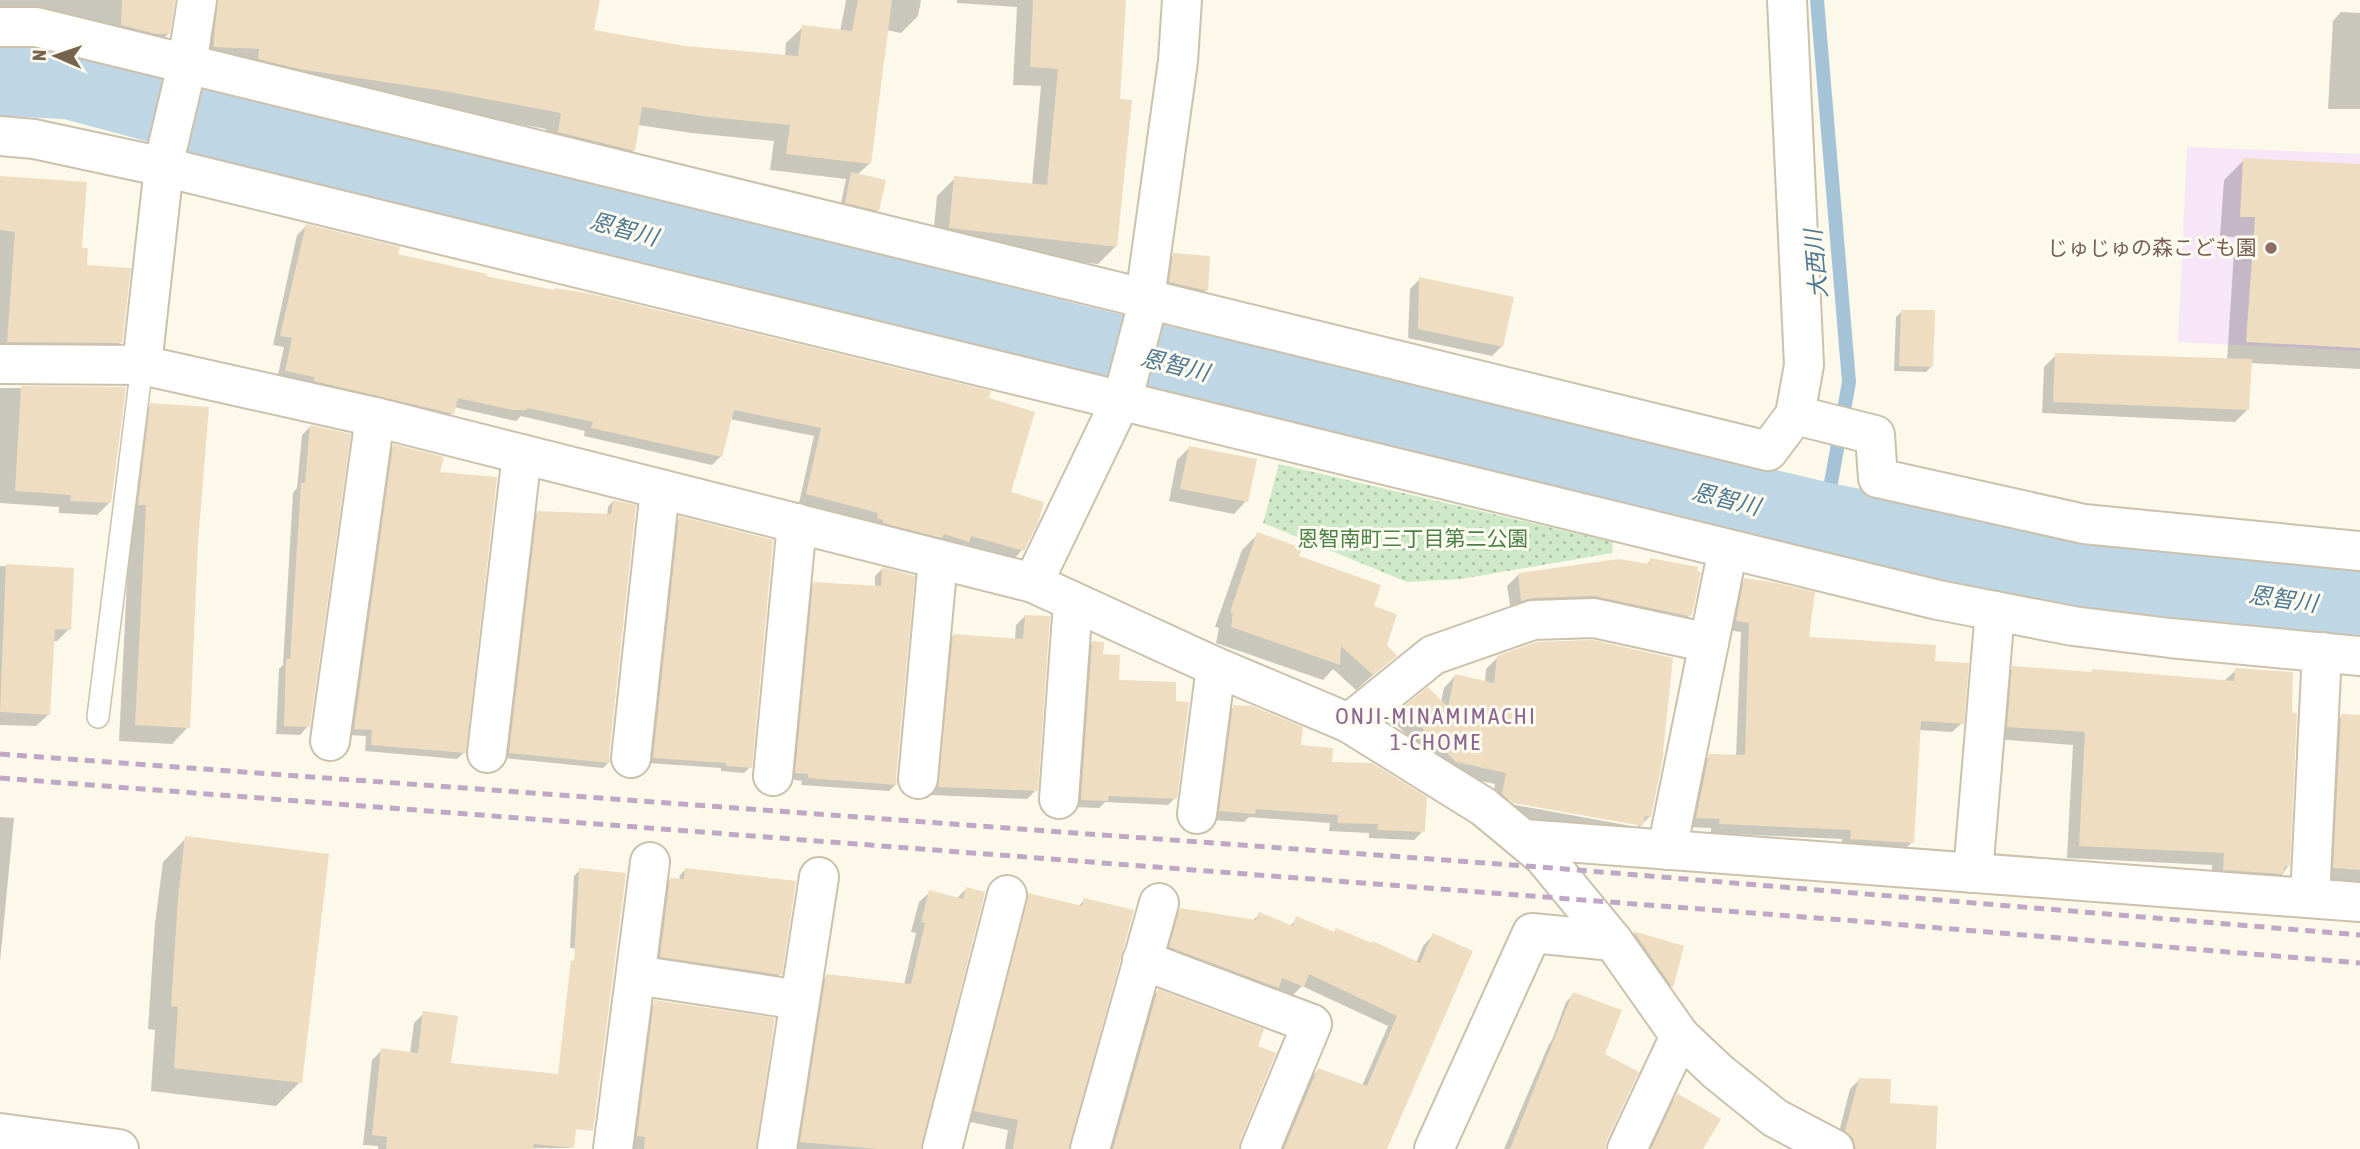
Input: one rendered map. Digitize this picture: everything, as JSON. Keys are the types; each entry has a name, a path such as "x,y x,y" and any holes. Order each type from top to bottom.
{"street":[{"path":"142,365 164,163 186,71 197,0"},
{"path":"1033,583 1122,398 1145,304 1178,61 1182,0"},
{"path":"1787,0 1808,418"},
{"path":"0,27 36,27 186,71 1145,304 1768,451 1808,418"},
{"path":"0,136 34,139 164,163 1938,600 2073,626 2360,656"},
{"path":"0,364 142,365 376,416 1033,583 1216,667 1349,723 1485,807 1543,856 1613,942 1680,1036 1717,1071 1775,1118 1834,1149"},
{"path":"330,741 376,416"},
{"path":"1808,418 1875,435 1878,478 2084,524 2360,551"},
{"path":"487,753 522,454"},
{"path":"631,758 660,489"},
{"path":"773,776 797,523"},
{"path":"1667,850 1728,549"},
{"path":"918,779 938,559"},
{"path":"1059,799 1073,602"},
{"path":"1973,873 1995,611"},
{"path":"1349,723 1433,655 1533,620 1594,618 1709,643"},
{"path":"2310,898 2322,652"},
{"path":"1197,814 1216,667"},
{"path":"1524,839 2360,902"},
{"path":"613,1149 650,862"},
{"path":"777,1149 819,877"},
{"path":"942,1149 1007,895"},
{"path":"1090,1149 1159,903"},
{"path":"1434,1149 1532,933 1613,942"},
{"path":"1142,960 1312,1024 1260,1149"},
{"path":"636,975 800,1000"},
{"path":"1627,1149 1680,1036"},
{"path":"0,1133 120,1149"}],"lane":[{"path":"98,717 142,365"}],"shaded area":[{"name":"じゅじゅの森こども園","path":"2187,147 2360,154 2360,351 2178,342"}],"green space":[{"name":"恩智南町三丁目第二公園","path":"1279,464 1613,542 1612,553 1461,579 1407,582 1263,523"}],"building":[{"path":"122,0 175,0 170,34 156,34 121,25"},
{"path":"218,0 600,0 594,30 685,46 798,56 802,25 852,31 858,0 892,0 871,164 786,154 790,125 642,107 635,151 558,132 561,113 444,91 299,69 258,59 259,49 214,47"},
{"path":"1033,0 1126,0 1120,99 1132,100 1117,247 949,228 954,176 1047,185 1058,69 1030,67"},
{"path":"2243,158 2360,164 2360,348 2246,342 2255,217 2240,217"},
{"path":"851,172 886,180 879,211 845,203"},
{"path":"0,176 87,182 82,248 88,248 87,265 131,268 122,343 7,342 15,232 0,230"},
{"path":"306,224 400,247 398,254 487,274 486,276 554,290 592,294 991,391 989,398 1035,412 1011,492 1044,502 1038,523 1024,551 971,536 969,542 944,534 942,538 883,523 883,520 877,518 878,513 806,494 821,428 734,410 722,457 591,428 593,422 527,408 512,410 458,398 454,414 314,381 314,377 285,371 292,338 280,336"},
{"path":"1173,253 1210,256 1208,291 1169,282"},
{"path":"1419,277 1514,297 1503,347 1418,329"},
{"path":"1901,310 1935,310 1933,367 1899,366"},
{"path":"2055,353 2252,359 2249,410 2053,402"},
{"path":"21,386 126,387 111,503 70,501 71,495 15,491"},
{"path":"150,403 209,407 198,542 190,728 135,725 146,505 138,505"},
{"path":"310,425 351,434 310,727 284,726 286,659 290,659 301,483 305,483"},
{"path":"393,444 444,457 440,472 497,477 466,753 371,745 372,730 354,729"},
{"path":"1189,446 1257,459 1248,502 1180,489"},
{"path":"613,500 636,505 610,763 509,753 537,511 611,514"},
{"path":"679,516 773,540 752,768 726,766 726,763 653,758"},
{"path":"1257,532 1302,548 1299,556 1381,585 1374,606 1397,614 1387,645 1397,656 1373,675 1341,646 1340,665 1231,627 1233,613 1230,612"},
{"path":"1650,558 1698,567 1697,571 1701,572 1692,615 1594,596 1532,598 1521,601 1518,573 1619,559 1649,564"},
{"path":"6,564 74,568 71,630 55,629 50,715 0,712"},
{"path":"882,567 915,576 897,785 808,778 808,774 795,773 813,582 881,586"},
{"path":"1744,578 1815,592 1809,637 1936,645 1935,661 1969,663 1964,724 1921,721 1914,843 1850,839 1851,830 1719,824 1720,819 1696,818 1709,754 1745,755 1749,623 1736,621"},
{"path":"1025,615 1050,616 1038,791 938,787 953,634 1023,639"},
{"path":"1592,640 1673,658 1664,752 1651,817 1645,816 1643,826 1513,803 1502,794 1506,773 1456,762 1402,708 1428,687 1448,707 1455,674 1494,683 1497,656 1537,642"},
{"path":"1092,641 1104,642 1103,654 1120,655 1119,680 1176,682 1176,701 1189,702 1177,799 1109,796 1108,801 1081,800"},
{"path":"2012,666 2092,672 2092,669 2234,681 2235,668 2293,672 2292,707 2293,713 2297,713 2290,866 2285,866 2284,874 2223,870 2224,853 2079,846 2085,732 2007,727"},
{"path":"1233,705 1252,706 1303,727 1301,745 1333,748 1332,762 1372,763 1427,797 1425,832 1377,830 1378,824 1338,823 1338,815 1256,809 1255,814 1219,811"},
{"path":"2341,714 2360,715 2360,870 2333,868"},
{"path":"185,836 329,854 302,1083 174,1068 178,1007 171,1006"},
{"path":"579,868 626,873 593,1131 576,1129 574,1148 534,1144 533,1149 386,1149 387,1137 372,1135 381,1048 418,1053 423,1011 458,1016 451,1063 558,1074 571,960 574,961"},
{"path":"685,868 796,881 782,975 660,957 670,878 684,879"},
{"path":"966,887 985,892 921,1149 878,1149 800,1142 826,974 911,984 925,923 921,922 929,890 963,899"},
{"path":"1028,893 1082,906 1084,898 1134,910 1069,1149 1013,1149 1018,1120 974,1111"},
{"path":"1180,908 1256,920 1259,912 1293,926 1296,916 1334,932 1336,928 1372,943 1373,941 1420,963 1433,933 1473,951 1387,1149 1284,1149 1318,1068 1367,1086 1397,1016 1309,974 1304,987 1282,978 1279,988 1169,947"},
{"path":"1633,931 1684,946 1673,988"},
{"path":"1158,989 1264,1029 1258,1046 1276,1053 1239,1149 1113,1149"},
{"path":"1573,992 1622,1010 1605,1054 1639,1072 1605,1149 1510,1149"},
{"path":"654,1000 775,1018 756,1149 644,1149 645,1137 637,1136"},
{"path":"1859,1078 1891,1079 1890,1103 1938,1106 1936,1149 1856,1149 1853,1138 1845,1131"},
{"path":"1677,1093 1721,1119 1703,1149 1651,1149"}],"waterway":[{"name":"大西川","path":"1817,0 1849,382 1824,522"},
{"name":"恩智川","path":"0,76 71,80 711,252 1071,343 1824,522 2080,572 2360,610"}],"railway":[{"path":"0,754 1553,868 2360,935"},
{"path":"0,778 1856,921 2360,963"}],"place":[{"name":"じゅじゅの森こども園","path":"2271,248"}],"district":[{"name":"ONJI-MINAMIMACHI 1-CHOME","path":"1436,729"}]}
